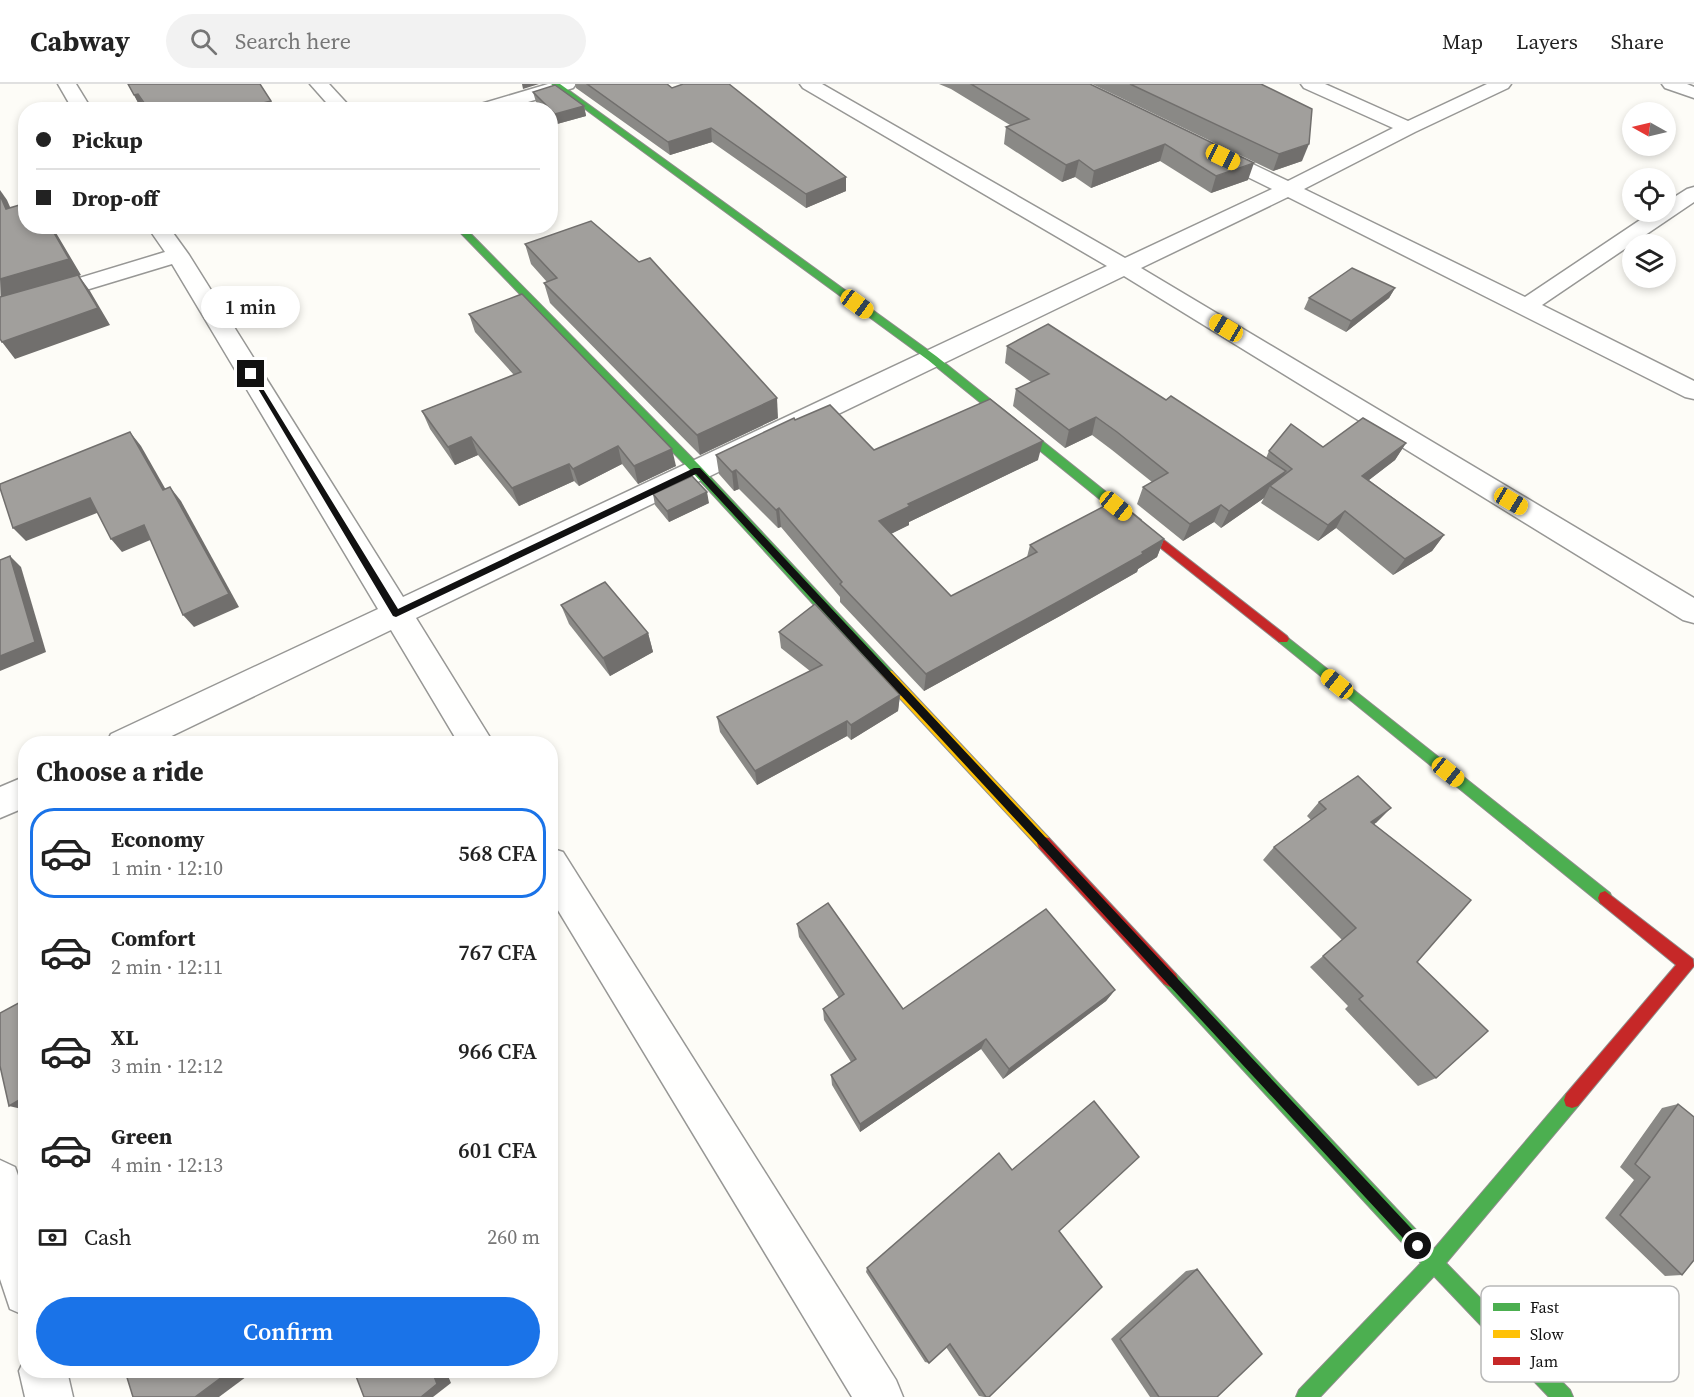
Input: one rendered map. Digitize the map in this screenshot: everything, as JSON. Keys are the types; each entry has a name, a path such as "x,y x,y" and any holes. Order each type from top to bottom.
{"street":[{"path":"67,84 77,102"},
{"path":"319,84 336,102"},
{"path":"809,84 1124,267 1694,612"},
{"path":"1310,84 1408,128"},
{"path":"140,736 1288,189 1408,128 1502,84"},
{"path":"1671,84 1694,93"},
{"path":"506,102 560,85 932,358 1692,963 1434,1263 1306,1397"},
{"path":"1191,142 1694,391"},
{"path":"1526,306 1694,194"},
{"path":"164,234 472,736"},
{"path":"466,234 697,470 1481,1312"},
{"path":"0,309 178,255"},
{"path":"0,803 18,795"},
{"path":"558,877 879,1397"},
{"path":"0,1182 18,1259"},
{"path":"45,1378 49,1397"},
{"path":"1549,1382 1563,1397"}],"building":[{"path":"128,84 260,84 271,101 144,102 138,94 134,95"},
{"path":"587,84 667,84 672,88 683,84 729,84 846,177 806,194 711,128 668,142"},
{"path":"971,84 1090,84 1254,163 1216,176 1165,144 1094,171 1079,160 1066,165 1006,127 1029,119"},
{"path":"1130,84 1261,84 1312,109 1309,144 1279,154"},
{"path":"555,85 584,106 558,113 558,102 543,102 533,92"},
{"path":"0,195 6,209 18,205 18,234 55,234 69,259 0,279"},
{"path":"591,221 639,262 650,258 777,398 697,435 544,283 557,278 525,244"},
{"path":"1352,268 1395,288 1351,321 1309,298"},
{"path":"78,275 98,308 2,342 0,339 0,297"},
{"path":"522,294 672,449 634,466 618,446 573,469 569,464 512,488 471,437 448,447 422,411 521,372 469,314"},
{"path":"1048,324 1166,400 1171,396 1286,471 1229,511 1221,505 1190,524 1143,487 1168,473 1117,432 1096,417 1069,430 1016,389 1049,374 1007,346"},
{"path":"990,399 1043,441 908,504 910,506 879,521 951,596 1037,552 1030,545 1116,500 1164,539 1142,552 1143,554 926,674 840,584 842,582 779,508 776,510 736,470 732,472 716,455 794,418 795,420 830,405 874,450"},
{"path":"1363,418 1406,443 1362,476 1444,535 1405,559 1345,511 1328,525 1270,486 1292,469 1269,451 1291,424 1323,447"},
{"path":"130,432 163,490 170,487 229,594 183,615 144,525 111,539 90,498 13,528 0,488 0,484"},
{"path":"692,476 707,492 667,511 653,494"},
{"path":"10,556 35,642 0,656 0,560"},
{"path":"605,582 648,633 603,658 561,605"},
{"path":"815,604 900,695 851,725 847,721 755,771 717,717 822,665 779,632"},
{"path":"1358,776 1391,808 1371,822 1471,900 1417,962 1488,1031 1436,1078 1359,999 1363,996 1323,956 1356,928 1274,847 1326,809 1319,802"},
{"path":"828,903 903,1009 1046,909 1115,990 1009,1069 986,1039 860,1124 831,1075 856,1059 823,1009 844,994 797,924"},
{"path":"18,1003 18,1101 9,1106 0,1066 0,1013"},
{"path":"1094,1101 1139,1157 1059,1231 1102,1287 989,1397 986,1397 950,1344 929,1363 867,1268 999,1153 1012,1170"},
{"path":"1678,1104 1694,1117 1694,1260 1682,1275 1620,1215 1650,1177 1635,1164"},
{"path":"1197,1269 1262,1354 1217,1397 1159,1397 1120,1339"},
{"path":"127,1378 221,1378 195,1397 133,1397"},
{"path":"357,1378 435,1378 437,1384 421,1397 364,1397"}],"traffic: fast":[{"path":"555,84 932,358 1137,523"},
{"path":"466,234 697,470 887,675"},
{"path":"1283,639 1605,898"},
{"path":"1170,979 1481,1312"},
{"path":"1306,1397 1434,1263 1572,1100"},
{"path":"1549,1382 1563,1397"}],"traffic: slow":[{"path":"887,675 1044,843"}],"traffic: jam":[{"path":"1137,523 1283,639"},
{"path":"1044,843 1170,979"},
{"path":"1572,1100 1687,964 1605,898"}],"route":[{"path":"251,374 396,613 697,470 1418,1246"}]}
